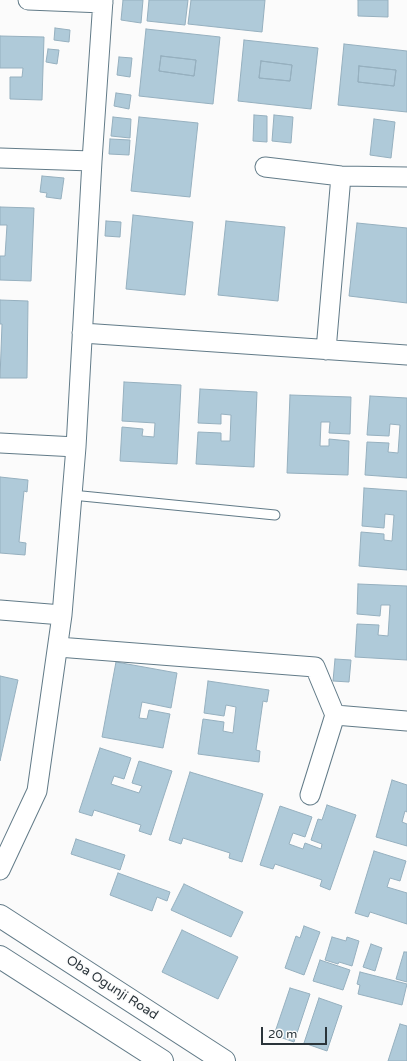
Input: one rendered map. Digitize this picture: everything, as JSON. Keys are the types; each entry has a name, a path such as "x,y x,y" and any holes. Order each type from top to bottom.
{"main road":[{"name":"Oba Ogunji Road","path":"0,916 224,1061"},
{"path":"1,961 162,1061"}],"street":[{"path":"0,870 37,791 62,615 76,447 92,161 103,2 28,0"},
{"path":"0,158 92,161"},
{"path":"265,167 341,176 407,178"},
{"path":"326,350 341,176"},
{"path":"82,333 407,355"},
{"path":"0,443 76,447"},
{"path":"0,610 62,615"},
{"path":"58,647 315,667 335,715 310,795"},
{"path":"335,715 407,721"}],"lane":[{"path":"72,495 275,516"}],"building":[{"path":"123,0 143,0 141,23 121,20"},
{"path":"149,0 188,0 185,25 147,21"},
{"path":"191,0 265,0 262,32 188,24"},
{"path":"358,0 388,0 388,17 358,16"},
{"path":"55,28 70,30 69,42 54,40"},
{"path":"146,29 220,37 213,104 139,96","holes":["161,56 196,60 194,76 159,71"]},
{"path":"0,36 44,37 42,100 10,99 10,77 22,77 23,68 0,68"},
{"path":"244,40 318,48 311,109 238,101","holes":["261,61 292,65 290,81 259,78"]},
{"path":"344,44 407,51 407,112 338,105","holes":["359,66 396,70 394,86 358,82"]},
{"path":"48,49 59,50 57,64 46,62"},
{"path":"161,56 196,60 194,76 159,71"},
{"path":"119,57 132,58 130,77 117,75"},
{"path":"261,61 292,65 290,81 259,78"},
{"path":"359,66 396,70 394,86 358,82"},
{"path":"116,93 131,95 129,109 114,106"},
{"path":"254,115 267,116 267,142 253,141"},
{"path":"274,115 293,117 291,143 272,141"},
{"path":"113,117 131,119 130,138 111,136"},
{"path":"139,117 198,123 190,197 131,191"},
{"path":"374,119 395,122 391,158 370,155"},
{"path":"110,139 130,140 129,155 109,154"},
{"path":"42,176 64,178 61,199 46,197 47,193 40,192"},
{"path":"0,207 34,208 31,281 0,280 0,256 5,256 7,225 0,225"},
{"path":"133,215 193,222 185,295 126,289"},
{"path":"106,221 121,222 120,237 105,236"},
{"path":"226,221 285,227 278,301 218,295"},
{"path":"357,223 407,228 407,303 349,296"},
{"path":"0,300 28,301 27,378 0,378 2,324 0,324"},
{"path":"124,382 181,385 177,464 120,461 122,427 143,429 142,436 154,437 155,423 122,421"},
{"path":"200,389 257,392 254,467 196,464 198,432 221,433 221,441 230,441 231,415 221,414 221,424 198,423"},
{"path":"290,395 351,397 350,434 329,433 330,422 321,422 320,446 329,446 329,439 349,441 348,475 287,473"},
{"path":"370,396 407,398 407,478 365,475 367,442 389,443 388,452 398,453 400,425 390,424 389,436 367,435"},
{"path":"0,477 28,480 27,492 24,491 19,542 26,543 25,555 0,553"},
{"path":"364,488 407,491 407,570 359,566 361,532 384,534 384,540 392,541 394,515 385,514 384,528 362,526"},
{"path":"358,584 407,586 407,660 355,657 357,624 379,625 378,635 388,636 390,605 381,605 380,616 357,614"},
{"path":"335,659 351,660 349,682 333,681"},
{"path":"116,662 177,673 171,708 142,702 139,718 147,719 149,710 170,714 163,748 102,737"},
{"path":"0,676 18,680 0,761"},
{"path":"208,681 269,690 267,702 263,701 256,750 260,751 259,762 198,754 203,719 224,722 223,731 233,733 236,707 226,705 224,716 204,713"},
{"path":"100,748 131,758 124,779 114,776 111,784 139,793 142,786 132,783 139,761 172,771 151,835 139,831 141,825 94,810 92,816 79,812"},
{"path":"190,772 263,794 242,862 229,858 230,853 183,838 181,844 169,840"},
{"path":"392,780 407,785 407,812 405,811 402,822 407,824 407,846 376,837"},
{"path":"327,805 356,815 330,890 320,886 322,880 275,864 273,869 260,865 280,806 312,817 305,837 293,833 289,844 303,849 305,843 321,849 322,844 311,840 318,819 322,820"},
{"path":"76,839 125,855 120,870 71,854"},
{"path":"374,851 406,861 400,881 390,878 387,887 407,893 407,924 370,912 368,917 355,913"},
{"path":"118,873 170,892 167,901 157,897 152,911 110,895"},
{"path":"184,884 243,912 231,937 171,910"},
{"path":"304,926 320,932 304,975 285,968 296,936 300,938"},
{"path":"182,930 238,957 218,999 162,972"},
{"path":"332,937 346,941 347,937 359,941 352,966 325,960"},
{"path":"371,944 382,948 375,971 363,967"},
{"path":"404,952 407,952 407,982 396,979"},
{"path":"320,960 350,970 343,990 313,981"},
{"path":"360,972 407,984 402,1005 358,994 360,985 357,984"},
{"path":"290,988 310,994 294,1042 274,1035"},
{"path":"319,998 342,1006 327,1051 304,1043"},
{"path":"400,1024 407,1026 407,1061 388,1061"}]}
